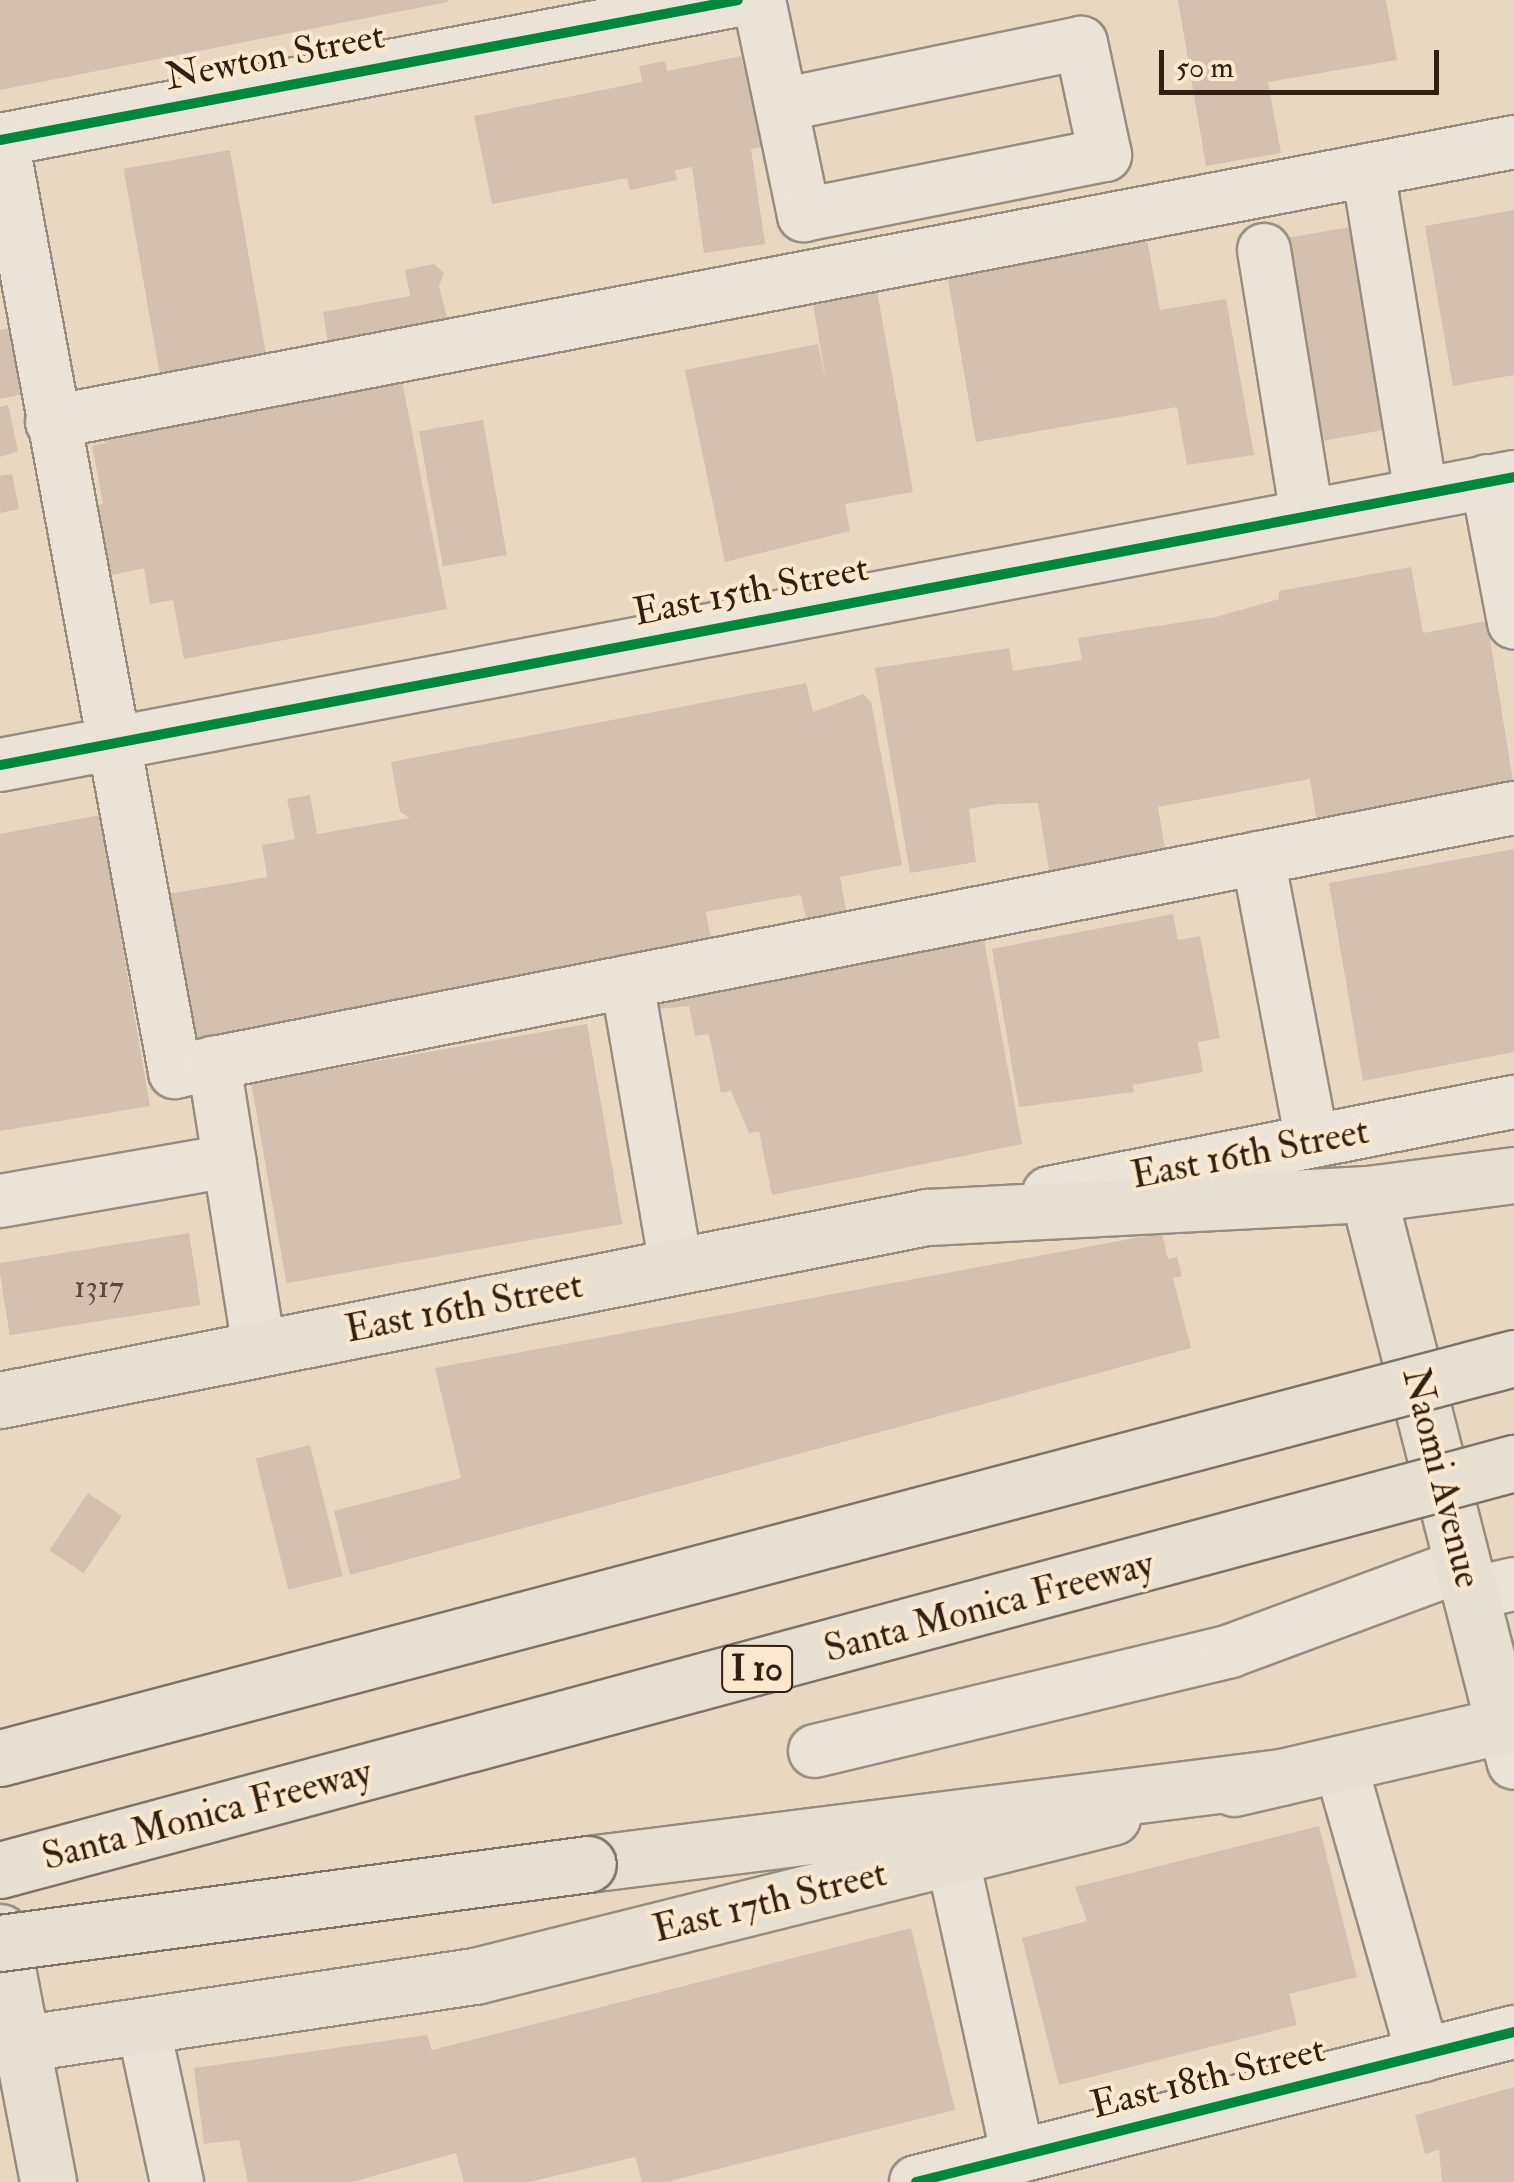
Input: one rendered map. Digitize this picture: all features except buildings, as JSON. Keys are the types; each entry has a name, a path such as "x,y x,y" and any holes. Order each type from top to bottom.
{"main road":[{"name":"East 16th Street","path":"0,1400 927,1217 1368,1194 1514,1175"},
{"name":"Naomi Avenue","path":"1368,1194 1482,1581 1511,1737"},
{"path":"0,1758 1514,1358"},
{"name":"Santa Monica Freeway","path":"0,1870 1514,1463"},
{"name":"East 17th Street","path":"19,2044 475,1976 1281,1776 1511,1737"},
{"path":"0,1944 1281,1776"},
{"path":"0,1932 48,2182"}],"street":[{"name":"Newton Street","path":"1,140 738,0"},
{"path":"759,0 781,106 804,215 1105,155 1081,43 781,106"},
{"path":"1,140 52,422 117,743 175,1072 1514,808"},
{"path":"52,422 1514,142"},
{"path":"1368,170 1421,494"},
{"path":"1264,250 1307,515"},
{"path":"1501,479 1514,622"},
{"name":"East 15th Street","path":"0,765 1501,479"},
{"path":"1258,858 1312,1141"},
{"path":"627,982 676,1266"},
{"path":"214,1063 260,1348"},
{"name":"East 16th Street","path":"927,1217 1514,1102"},
{"path":"0,1201 230,1161"},
{"path":"815,1750 1230,1650 1482,1581"},
{"path":"1340,1763 1423,2055"},
{"path":"952,1856 1018,2157"},
{"path":"143,2025 177,2182"},
{"name":"East 18th Street","path":"916,2182 1514,2032"}],"cycle path":[{"path":"0,140 738,0"},
{"path":"0,765 1514,477"},
{"path":"916,2182 1514,2032"}]}
